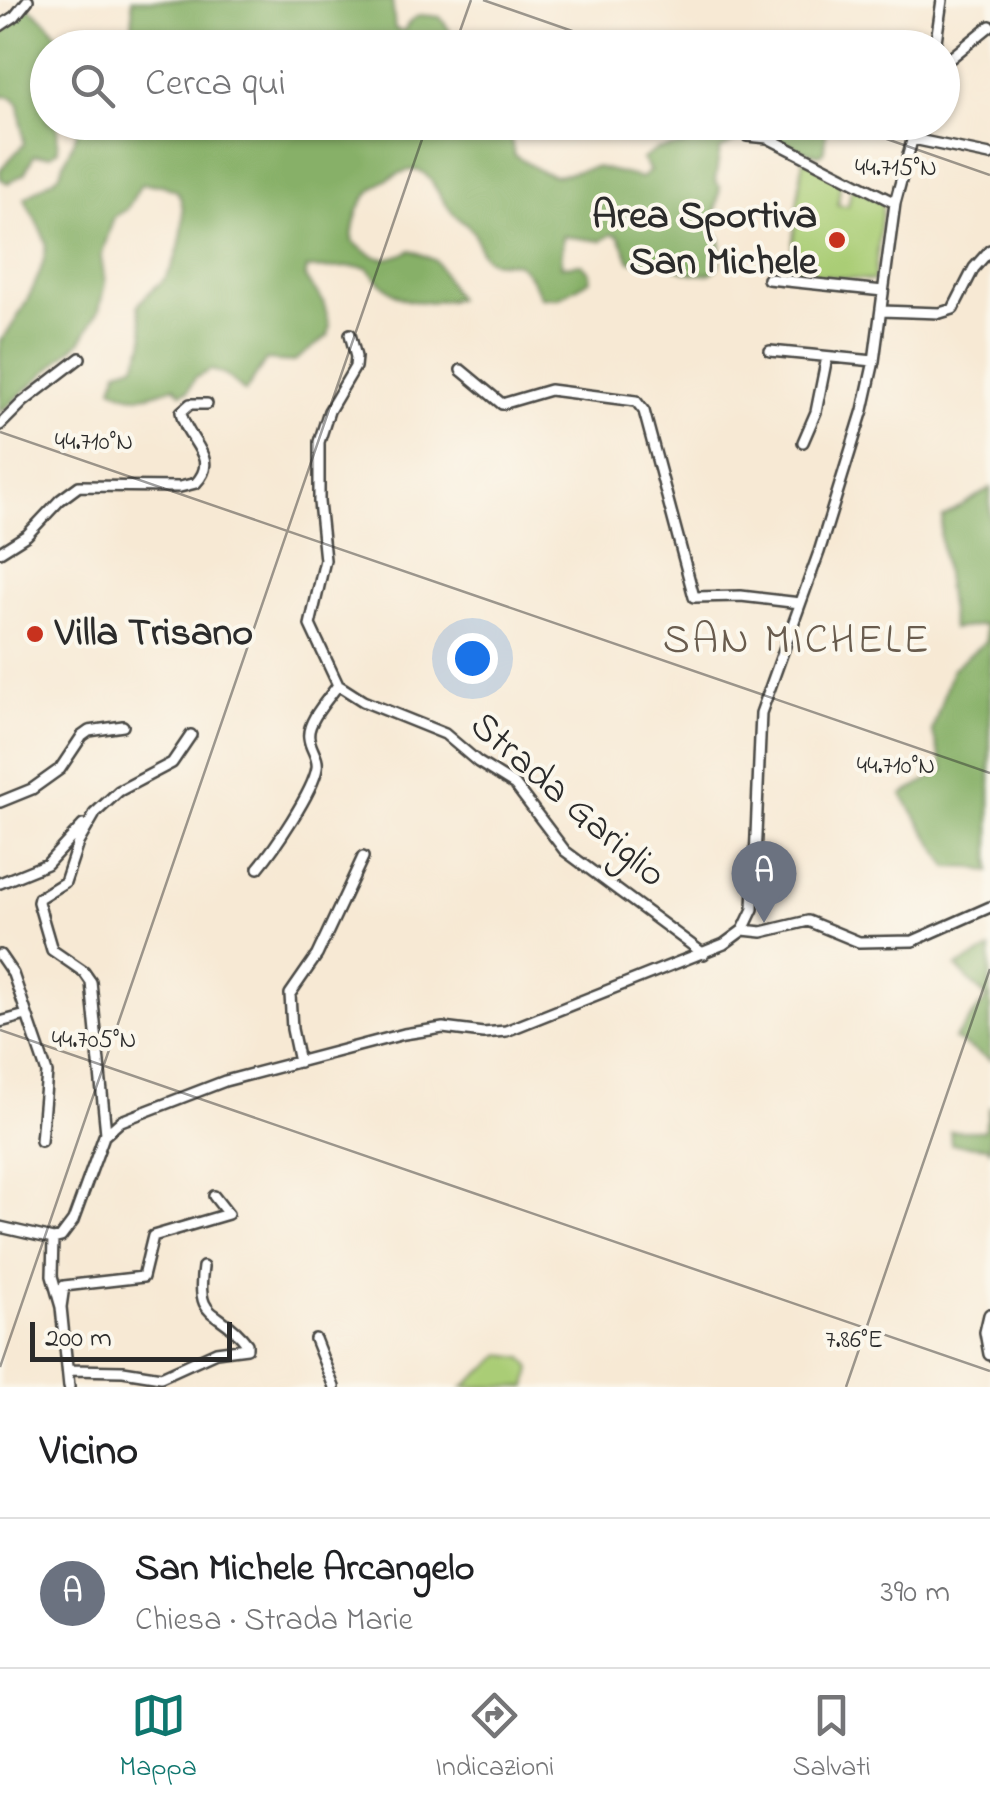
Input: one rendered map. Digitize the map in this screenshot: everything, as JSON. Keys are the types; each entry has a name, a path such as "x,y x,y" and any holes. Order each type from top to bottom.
{"main road":[{"path":"990,1315 986,1332 990,1354"}],"street":[{"path":"0,26 28,0"},
{"path":"938,30 942,0"},
{"path":"960,51 990,26"},
{"path":"772,140 895,204"},
{"path":"106,1133 130,1117 216,1084 299,1062 434,1028 506,1031 704,954 743,930 752,908 761,713 844,474 874,361 895,204 911,140"},
{"path":"921,140 990,155"},
{"path":"880,310 953,309 974,268 990,250"},
{"path":"768,279 883,290"},
{"path":"258,868 313,780 317,761 308,732 338,685 310,626 325,560 319,502 319,442 329,411 355,367 350,334"},
{"path":"770,352 874,361"},
{"path":"803,442 816,412 827,357"},
{"path":"0,426 33,394 80,358"},
{"path":"461,370 502,404 550,390 636,402 644,411 694,597 741,596 800,604"},
{"path":"0,552 27,535 79,486 180,487 196,483 205,470 206,458 184,424 182,412 190,404 207,404"},
{"name":"Strada Gariglio","path":"338,685 400,717 445,734 478,762 515,785 566,850 704,954"},
{"path":"0,802 32,789 60,769 89,731 123,726"},
{"path":"0,883 46,864 119,791 172,763 192,735"},
{"path":"0,1227 61,1238 73,1220 106,1133 91,982 84,972 52,950 38,902 63,884 78,843 96,812"},
{"path":"299,1062 290,994 317,955 363,857"},
{"path":"743,930 762,932 808,921 860,942 903,942 924,939 990,908"},
{"path":"0,957 14,974 47,1073 41,1141"},
{"path":"0,1022 26,1015"},
{"path":"61,1307 64,1286 143,1276 153,1236 228,1214 214,1196"},
{"path":"53,1239 52,1276 61,1307 69,1387"},
{"path":"68,1370 123,1371 161,1377 216,1352 247,1348 244,1338 200,1299 202,1267"},
{"path":"314,1339 334,1387"}],"green space":[{"path":"132,0 392,0 395,29 400,30 132,30"},
{"path":"29,7 54,30 30,30 30,140 58,140 58,150 51,155 34,156 24,174 8,183 1,179 0,170 24,144 19,104 12,97 0,96 0,31"},
{"path":"419,16 440,17 449,30 405,30"},
{"path":"74,140 511,140 514,155 556,176 595,167 641,178 650,171 642,159 656,150 695,140 737,140 720,150 715,181 720,187 712,231 720,238 721,255 712,273 630,261 619,236 612,234 601,241 563,236 561,266 582,264 590,273 590,280 558,298 541,297 519,265 492,261 483,255 474,233 452,212 425,174 410,170 398,174 375,187 364,200 352,241 380,258 411,250 436,261 457,299 406,300 367,268 307,268 305,278 323,301 330,326 328,336 293,362 266,360 245,392 225,374 211,370 195,378 188,391 181,393 174,386 135,396 112,387 118,370 134,365 139,356 144,336 138,306 166,277 182,234 183,210 177,191 162,185 141,184 127,209 114,217 101,256 105,283 99,310 81,341 0,413 0,341 30,294 45,251 45,241 25,198 59,175"},
{"path":"776,140 825,140 820,155"},
{"name":"Area Sportiva San Michele","path":"803,158 841,177 838,205 848,206 852,185 883,203 874,281 789,272"},
{"path":"990,488 990,872 948,867 902,795 944,770 932,731 952,669 986,641 984,625 952,629 940,535 943,517"},
{"path":"990,949 990,1060 954,1039 987,998 956,967"},
{"path":"990,1106 990,1151 988,1147 951,1144 950,1131 984,1131"},
{"path":"502,1355 523,1358 531,1368 527,1387 463,1387"}],"place":[{"name":"Area Sportiva San Michele","path":"837,240"},
{"name":"Villa Trisano","path":"35,634"},
{"name":"San Michele Arcangelo","path":"764,923"}],"district":[{"name":"SAN MICHELE","path":"797,641"}]}
